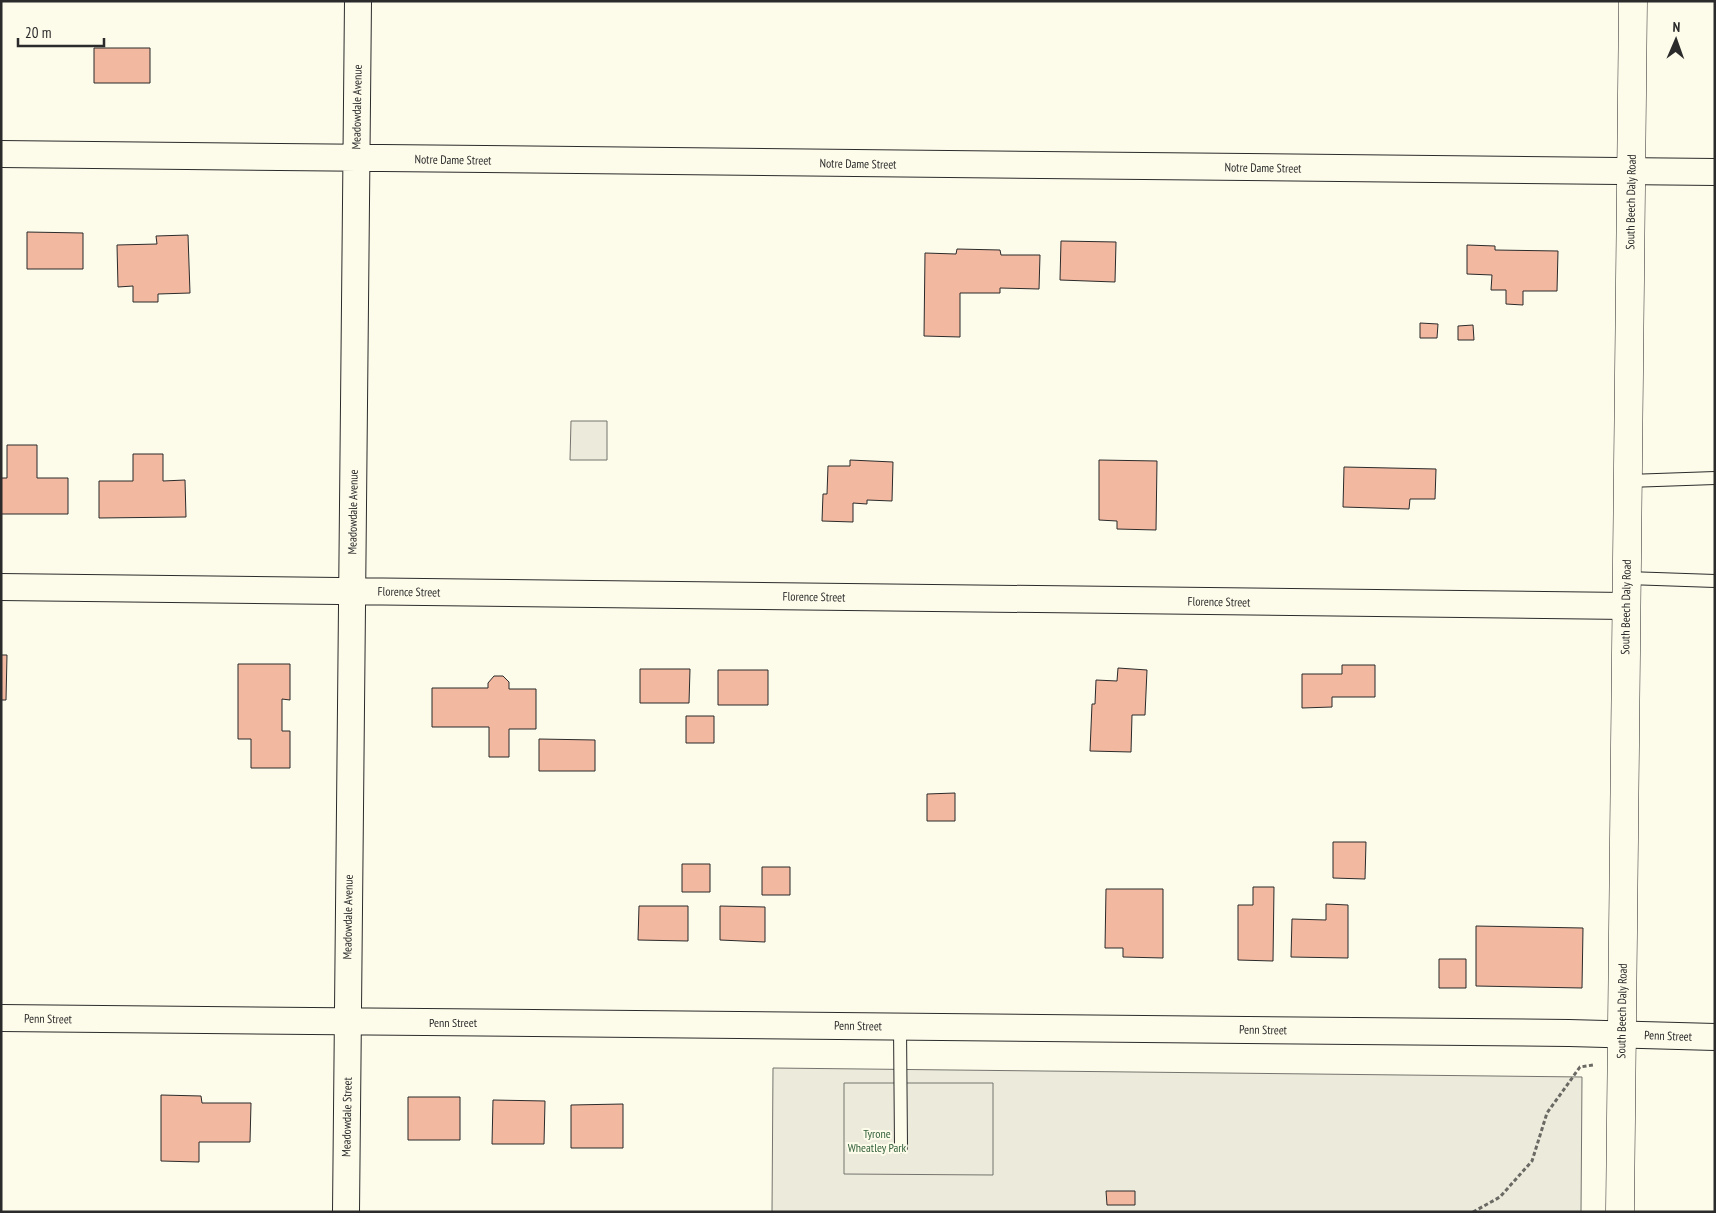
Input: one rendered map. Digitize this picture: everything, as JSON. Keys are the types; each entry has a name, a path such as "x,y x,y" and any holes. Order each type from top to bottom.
{"main road":[{"name":"South Beech Daly Road","path":"1620,1212 1633,1"}],"street":[{"name":"Meadowdale Avenue","path":"347,1022 358,1"},
{"name":"Notre Dame Street","path":"1,154 1715,172"},
{"name":"Florence Street","path":"1,587 1626,606"},
{"name":"Penn Street","path":"1,1018 1715,1037"},
{"name":"Meadowdale Street","path":"346,1212 347,1022"}],"lane":[{"path":"1628,481 1715,478"},
{"path":"1627,578 1715,581"},
{"path":"900,1027 901,1147"}],"path":[{"path":"1473,1212 1500,1196 1532,1161 1547,1113 1580,1067 1593,1065"}],"green space":[{"path":"571,421 607,421 607,460 570,460"},
{"name":"Tyrone Wheatley Park","path":"773,1068 1582,1077 1581,1212 772,1212"}],"shaded area":[{"path":"844,1083 993,1083 993,1175 844,1174"}],"building":[{"path":"94,48 150,48 150,83 94,83"},
{"path":"27,232 83,233 83,269 27,269"},
{"path":"188,235 190,293 158,294 158,302 133,302 133,286 118,287 117,245 157,244 156,236"},
{"path":"1061,241 1116,242 1115,282 1060,280"},
{"path":"1467,245 1495,246 1495,250 1558,251 1557,291 1523,291 1523,305 1506,304 1506,290 1491,290 1492,275 1467,274"},
{"path":"957,249 1000,250 1001,255 1040,255 1039,289 1000,288 1000,293 960,293 960,337 924,336 925,253 956,254"},
{"path":"1420,323 1438,324 1437,338 1420,338"},
{"path":"1473,325 1474,340 1458,340 1458,326"},
{"path":"7,445 37,445 37,478 68,478 68,514 1,514 1,478 7,478"},
{"path":"133,454 163,454 163,481 185,480 186,517 99,518 99,481 133,481"},
{"path":"850,460 893,462 892,501 867,500 867,504 853,503 853,522 822,521 823,494 827,494 828,466 850,466"},
{"path":"1099,460 1157,461 1156,530 1117,529 1117,521 1099,520"},
{"path":"1344,467 1436,469 1435,499 1410,499 1409,509 1343,507"},
{"path":"1,655 7,655 6,700 1,700"},
{"path":"238,664 290,664 290,700 282,699 282,731 290,731 290,768 251,768 251,739 238,739"},
{"path":"1342,665 1375,665 1375,697 1332,697 1332,707 1302,708 1302,674 1342,674"},
{"path":"1118,668 1147,670 1145,715 1132,715 1131,752 1090,751 1092,704 1095,704 1096,680 1117,681"},
{"path":"640,669 690,669 689,703 640,703"},
{"path":"718,670 768,670 768,705 718,705"},
{"path":"494,676 503,676 509,682 509,689 536,689 536,729 509,729 509,757 489,757 489,727 432,727 432,688 488,688 488,683"},
{"path":"686,716 714,716 714,743 686,743"},
{"path":"539,739 595,740 595,771 539,771"},
{"path":"955,793 955,821 927,821 927,794"},
{"path":"1333,842 1366,842 1365,879 1333,878"},
{"path":"682,864 710,864 710,892 682,892"},
{"path":"762,867 790,867 790,895 762,895"},
{"path":"1253,887 1274,887 1273,961 1238,960 1238,905 1253,905"},
{"path":"1106,889 1163,889 1163,958 1123,957 1123,948 1105,948"},
{"path":"1326,904 1348,905 1348,958 1291,957 1292,919 1326,920"},
{"path":"639,906 688,906 688,941 638,940"},
{"path":"720,906 765,907 765,942 720,940"},
{"path":"1476,926 1583,928 1582,988 1476,986"},
{"path":"1439,959 1466,959 1466,988 1439,988"},
{"path":"161,1095 201,1096 202,1103 251,1103 250,1142 199,1142 199,1162 161,1161"},
{"path":"408,1097 460,1097 460,1140 408,1140"},
{"path":"493,1100 545,1101 544,1144 492,1144"},
{"path":"623,1104 623,1148 571,1148 571,1105"},
{"path":"1106,1191 1135,1191 1135,1205 1107,1205"}]}
